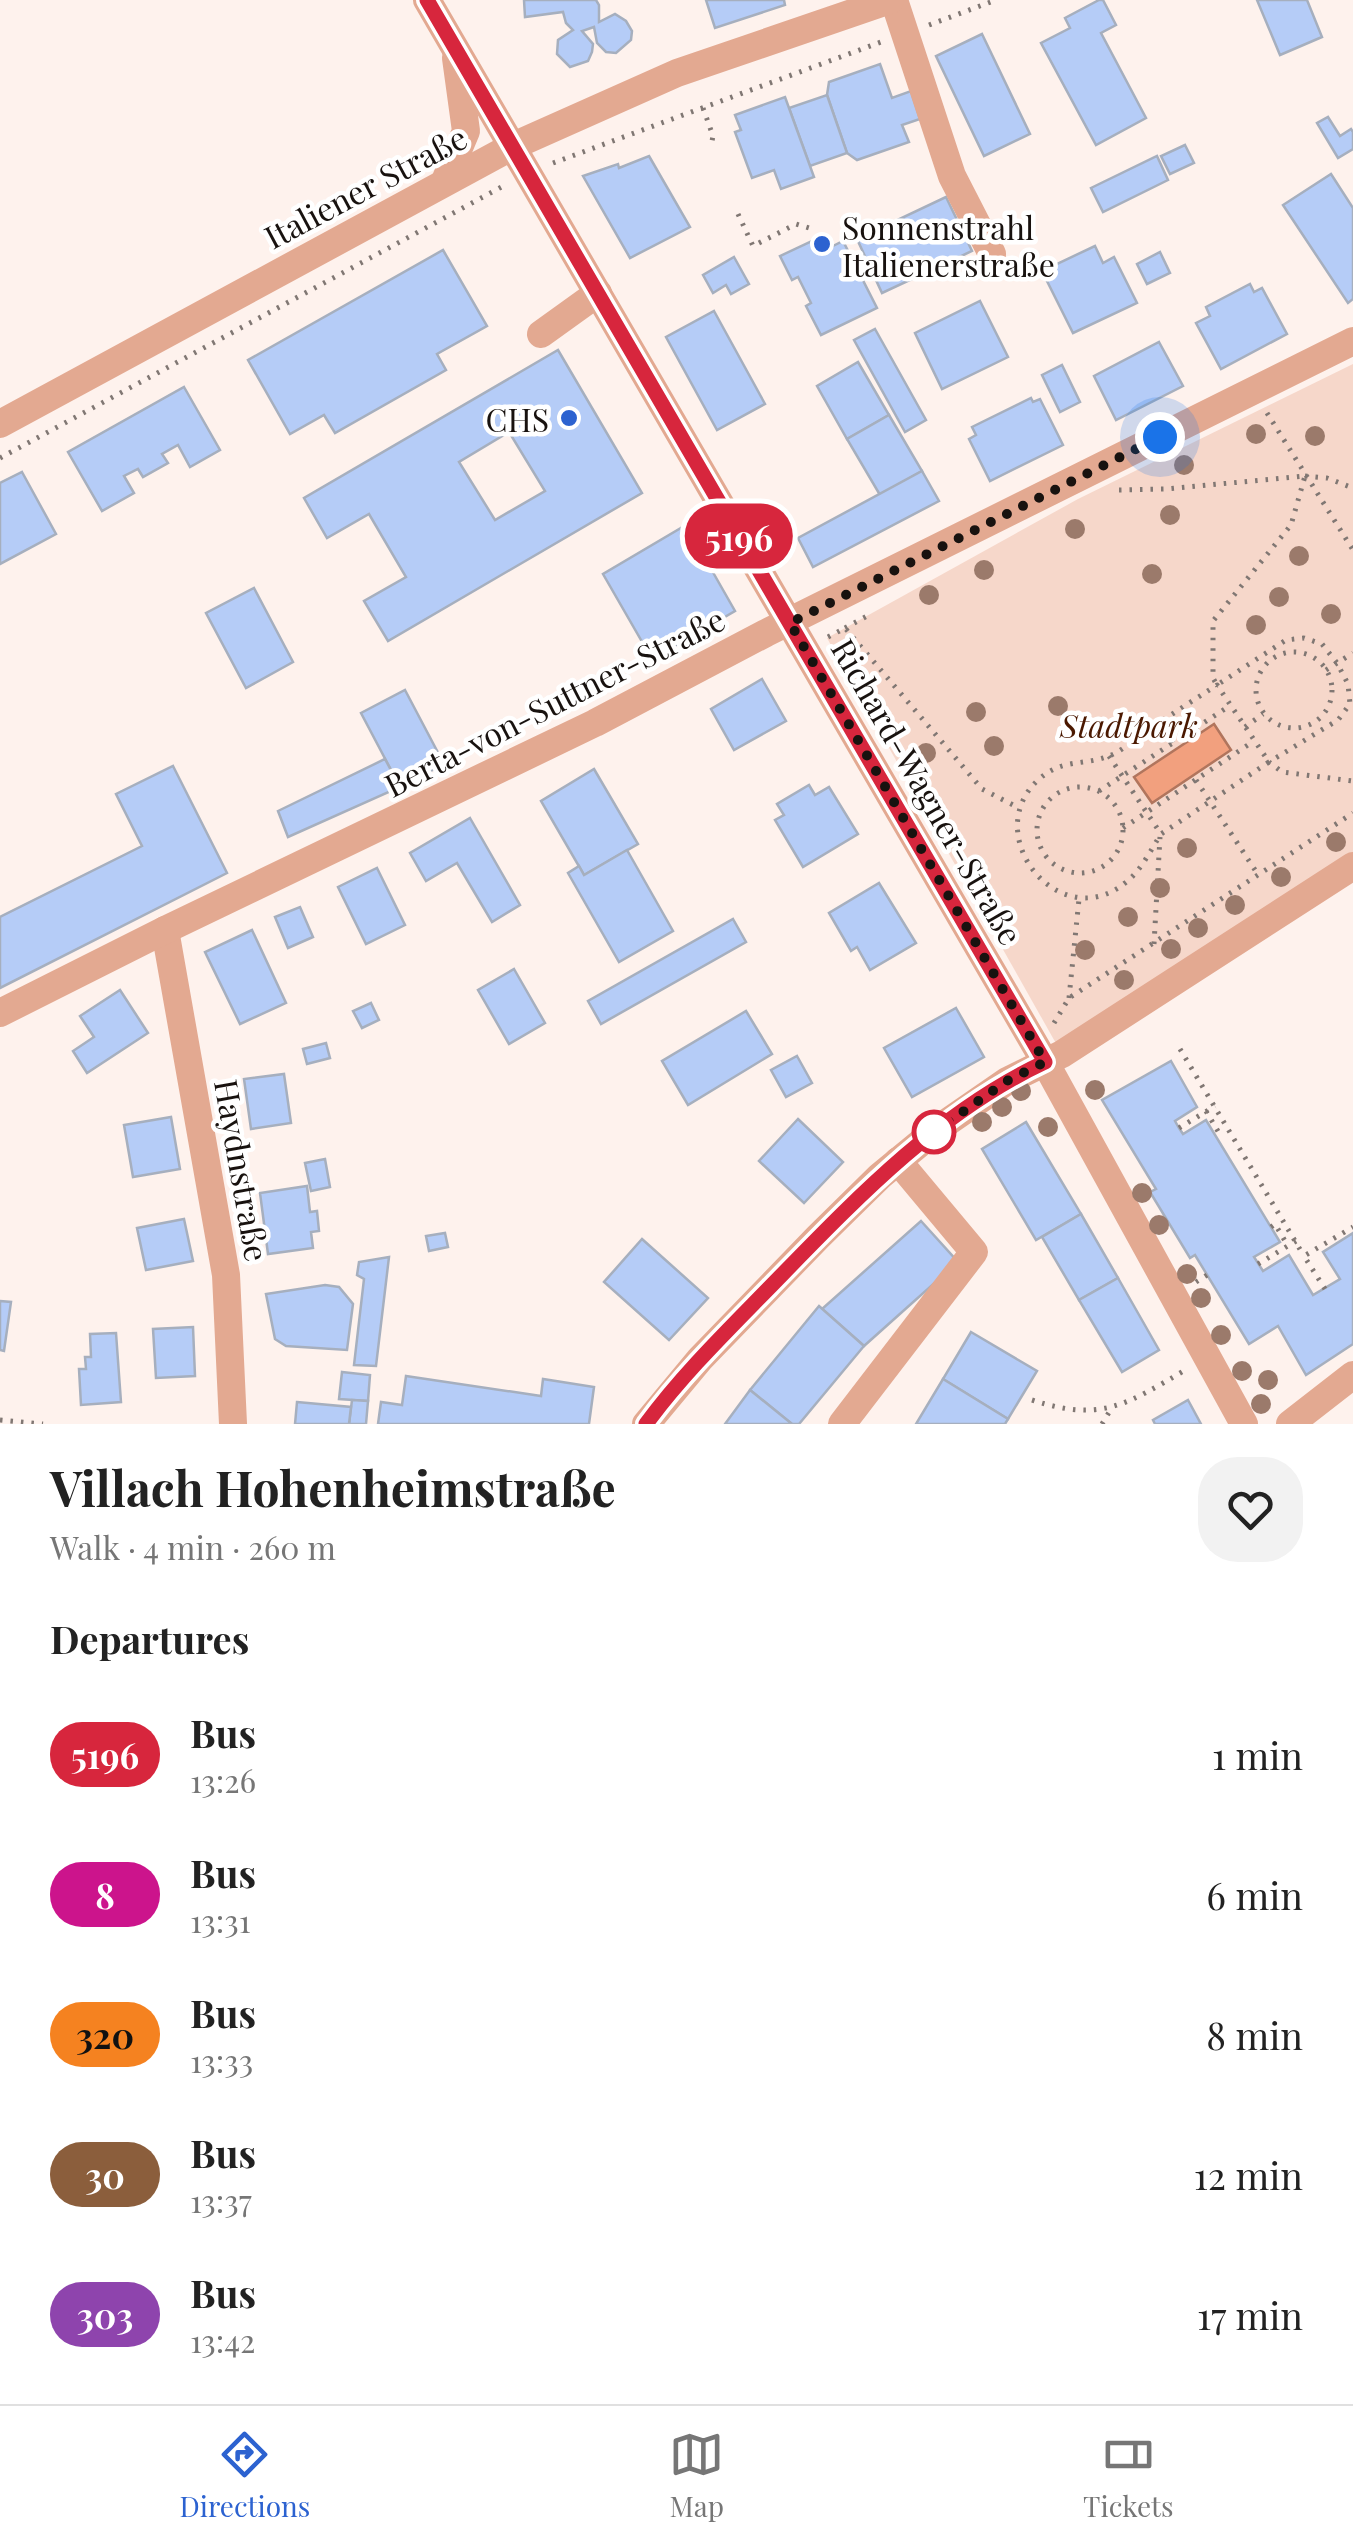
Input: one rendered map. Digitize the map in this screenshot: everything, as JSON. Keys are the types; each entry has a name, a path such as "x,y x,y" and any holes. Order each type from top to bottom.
{"street":[{"name":"Richard-Wagner-Straße","path":"427,0 1045,1062 1244,1424"},
{"path":"892,0 952,176 992,254"},
{"name":"Italiener Straße","path":"0,424 513,146 677,73 892,0"},
{"path":"445,181 466,131 455,46"},
{"path":"541,334 598,293"},
{"name":"Berta-von-Suttner-Straße","path":"0,1013 578,732 1353,341"},
{"path":"646,1424 700,1359 898,1161 1007,1081 1045,1062 1353,866"},
{"name":"Haydnstraße","path":"165,930 226,1275 233,1424"},
{"path":"842,1424 974,1252 898,1161"},
{"path":"1290,1424 1353,1375"}],"path":[{"path":"553,163 996,0"},
{"path":"703,108 713,136 711,146"},
{"path":"0,458 506,184"},
{"path":"738,214 753,246 796,224 809,228"},
{"path":"1264,410 1353,550"},
{"path":"1305,476 1291,525 1213,620 1212,678 1268,762 1282,772 1353,781"},
{"path":"1109,492 1305,476 1327,478 1353,488"},
{"path":"822,627 827,638 878,610"},
{"path":"845,628 982,790 1019,808"},
{"path":"1304,638 1322,644 1338,663 1348,684 1350,704 1338,720 1160,834 1143,864 1126,883 1106,895 1079,899 1049,888 1027,866 1018,838 1019,808 1036,782 1054,769 1076,761 1109,756 1217,684 1286,640 1304,638"},
{"path":"1295,652 1312,656 1326,670 1332,684 1330,701 1312,724 1298,728 1279,726 1264,714 1256,700 1256,681 1263,666 1278,655 1295,652"},
{"path":"1326,670 1353,654"},
{"path":"1098,792 1231,705"},
{"path":"1245,726 1264,714"},
{"path":"1160,723 1173,743"},
{"path":"1123,828 1254,741"},
{"path":"1109,756 1160,834 1154,944"},
{"path":"1196,780 1259,876"},
{"path":"1084,787 1110,800 1123,828 1114,856 1089,872 1074,873 1046,856 1037,829 1045,805 1055,794 1084,787"},
{"path":"1049,1032 1070,998 1353,813"},
{"path":"1070,998 1079,899"},
{"path":"1180,1049 1325,1288"},
{"path":"1179,1128 1215,1106"},
{"path":"1206,1111 1220,1133 1216,1136"},
{"path":"1270,1226 1275,1224 1288,1246"},
{"path":"1304,1256 1353,1226"},
{"path":"1258,1264 1296,1242"},
{"path":"1032,1400 1081,1412 1111,1408 1146,1393 1207,1357"},
{"path":"1102,1424 1111,1408"},
{"path":"0,1420 43,1424"}],"green space":[{"name":"Stadtpark","path":"1353,364 1353,866 1062,1054 827,638 1078,499"}],"shaded area":[{"path":"1214,724 1231,750 1152,803 1134,777"}],"building":[{"path":"524,0 596,0 599,22 615,14 626,21 632,31 631,40 616,53 606,52 597,43 594,27 582,31 593,44 592,52 588,61 570,67 557,54 558,40 573,30 563,12 525,17"},
{"path":"706,0 784,0 785,5 715,28"},
{"path":"1103,0 1116,25 1101,33 1146,118 1096,145 1041,43 1070,28 1065,18"},
{"path":"1257,0 1307,0 1322,37 1280,55"},
{"path":"982,34 1030,134 984,156 936,56"},
{"path":"880,64 892,98 911,91 920,119 902,125 909,142 857,160 847,153 827,95 829,82"},
{"path":"827,95 847,153 810,166 789,108"},
{"path":"785,97 814,177 781,189 774,170 752,178 735,132 741,130 735,115"},
{"path":"1328,117 1340,136 1351,129 1353,132 1353,149 1338,158 1317,123"},
{"path":"1185,145 1194,163 1170,174 1161,156"},
{"path":"649,156 690,227 630,258 583,176"},
{"path":"1157,156 1168,180 1103,212 1091,188"},
{"path":"1331,174 1353,208 1353,299 1348,303 1283,205"},
{"path":"946,197 972,251 882,293 857,239"},
{"path":"816,239 833,246 843,241 877,308 821,335 806,306 811,303 798,277 792,280 780,256"},
{"path":"1095,246 1103,263 1114,257 1137,303 1073,333 1042,271"},
{"path":"443,250 487,326 437,354 446,370 335,433 324,415 290,434 248,360"},
{"path":"1160,252 1170,273 1147,284 1137,264"},
{"path":"734,257 749,284 731,294 726,285 713,293 703,275"},
{"path":"1250,284 1254,292 1262,288 1287,334 1221,369 1196,323 1210,316 1206,307"},
{"path":"980,301 1008,357 942,389 915,333"},
{"path":"714,311 765,404 717,430 666,337"},
{"path":"875,329 926,420 905,432 854,340"},
{"path":"1159,342 1183,386 1116,420 1094,376"},
{"path":"558,350 642,493 388,641 364,601 406,577 369,514 327,538 304,498","holes":["509,432 545,491 495,520 459,462"]},
{"path":"858,362 889,415 847,439 817,386"},
{"path":"1062,365 1080,402 1060,412 1042,375"},
{"path":"184,387 220,450 190,467 178,445 162,454 168,463 143,477 138,469 124,476 134,493 102,511 68,452"},
{"path":"1031,398 1033,402 1040,399 1063,445 990,481 969,439 976,435 972,427"},
{"path":"889,415 922,471 880,495 847,439"},
{"path":"922,471 939,501 813,567 798,538"},
{"path":"22,472 56,534 0,564 0,483"},
{"path":"686,525 735,611 652,659 603,574"},
{"path":"254,588 293,662 246,688 206,613"},
{"path":"762,679 786,721 734,750 711,709"},
{"path":"405,690 444,764 400,787 361,713"},
{"path":"385,759 400,787 288,837 278,811"},
{"path":"173,766 227,873 0,988 0,917 142,846 116,794"},
{"path":"594,769 638,844 584,875 541,801"},
{"path":"809,785 815,795 829,787 858,834 803,867 775,820 784,815 777,804"},
{"path":"470,818 520,905 492,922 457,863 426,881 410,853"},
{"path":"627,850 673,931 619,962 568,873 579,866 584,875"},
{"path":"377,868 405,925 366,944 338,887"},
{"path":"879,883 916,943 870,970 857,947 851,951 829,913"},
{"path":"300,907 313,937 288,948 275,917"},
{"path":"733,919 746,942 601,1024 588,1001"},
{"path":"252,930 286,1003 240,1024 205,952"},
{"path":"514,969 545,1023 509,1044 478,990"},
{"path":"120,990 148,1033 87,1073 73,1051 94,1037 80,1016"},
{"path":"371,1003 379,1020 362,1028 353,1011"},
{"path":"956,1008 984,1057 912,1097 884,1048"},
{"path":"746,1011 772,1054 688,1105 662,1061"},
{"path":"326,1043 330,1058 307,1064 303,1049"},
{"path":"797,1056 812,1083 786,1097 771,1070"},
{"path":"1171,1061 1197,1107 1175,1121 1179,1128 1183,1134 1206,1120 1280,1242 1254,1257 1263,1271 1289,1255 1313,1295 1340,1279 1323,1252 1353,1233 1353,1344 1306,1375 1278,1326 1249,1344 1195,1255 1190,1258 1150,1192 1156,1189 1102,1100"},
{"path":"284,1074 291,1123 251,1129 244,1079"},
{"path":"171,1117 180,1169 133,1177 124,1125"},
{"path":"798,1119 843,1162 804,1203 759,1161"},
{"path":"1026,1122 1081,1214 1036,1240 982,1149"},
{"path":"325,1159 330,1187 311,1191 305,1163"},
{"path":"307,1186 310,1212 317,1211 319,1231 311,1232 313,1248 268,1254 260,1193"},
{"path":"1081,1214 1118,1278 1079,1300 1042,1237"},
{"path":"184,1219 193,1261 146,1270 137,1228"},
{"path":"921,1221 958,1262 864,1346 822,1309"},
{"path":"445,1233 448,1247 429,1251 426,1236"},
{"path":"642,1239 708,1298 669,1340 604,1282"},
{"path":"389,1257 376,1366 354,1365 364,1279 357,1275 359,1262"},
{"path":"1118,1278 1159,1350 1122,1372 1079,1300"},
{"path":"325,1285 339,1287 353,1304 347,1350 286,1346 275,1339 266,1294"},
{"path":"0,1301 11,1302 4,1351 0,1350"},
{"path":"819,1306 864,1346 799,1424 792,1424 750,1390"},
{"path":"193,1327 195,1376 156,1378 153,1329"},
{"path":"971,1332 1037,1371 1008,1419 943,1379"},
{"path":"116,1333 121,1402 81,1405 79,1369 86,1369 85,1357 91,1357 90,1334"},
{"path":"342,1372 370,1375 368,1401 339,1399"},
{"path":"406,1376 541,1396 543,1379 594,1387 589,1424 378,1424 381,1402 402,1405"},
{"path":"943,1379 1008,1419 1005,1424 916,1424"},
{"path":"750,1390 792,1424 725,1424"},
{"path":"352,1400 368,1401 366,1424 349,1424"},
{"path":"1188,1400 1201,1424 1155,1424 1153,1420"},
{"path":"297,1402 351,1407 349,1424 295,1424"}],"bus line":[{"name":"5196","path":"427,0 1045,1062 1007,1081 936,1130 880,1176 700,1359 646,1424"}],"place":[{"name":"Sonnenstrahl Italienerstraße","path":"822,244"},
{"name":"CHS","path":"569,418"}],"route":[{"path":"934,1132 1007,1081 1045,1062 790,623 1160,437"}]}
